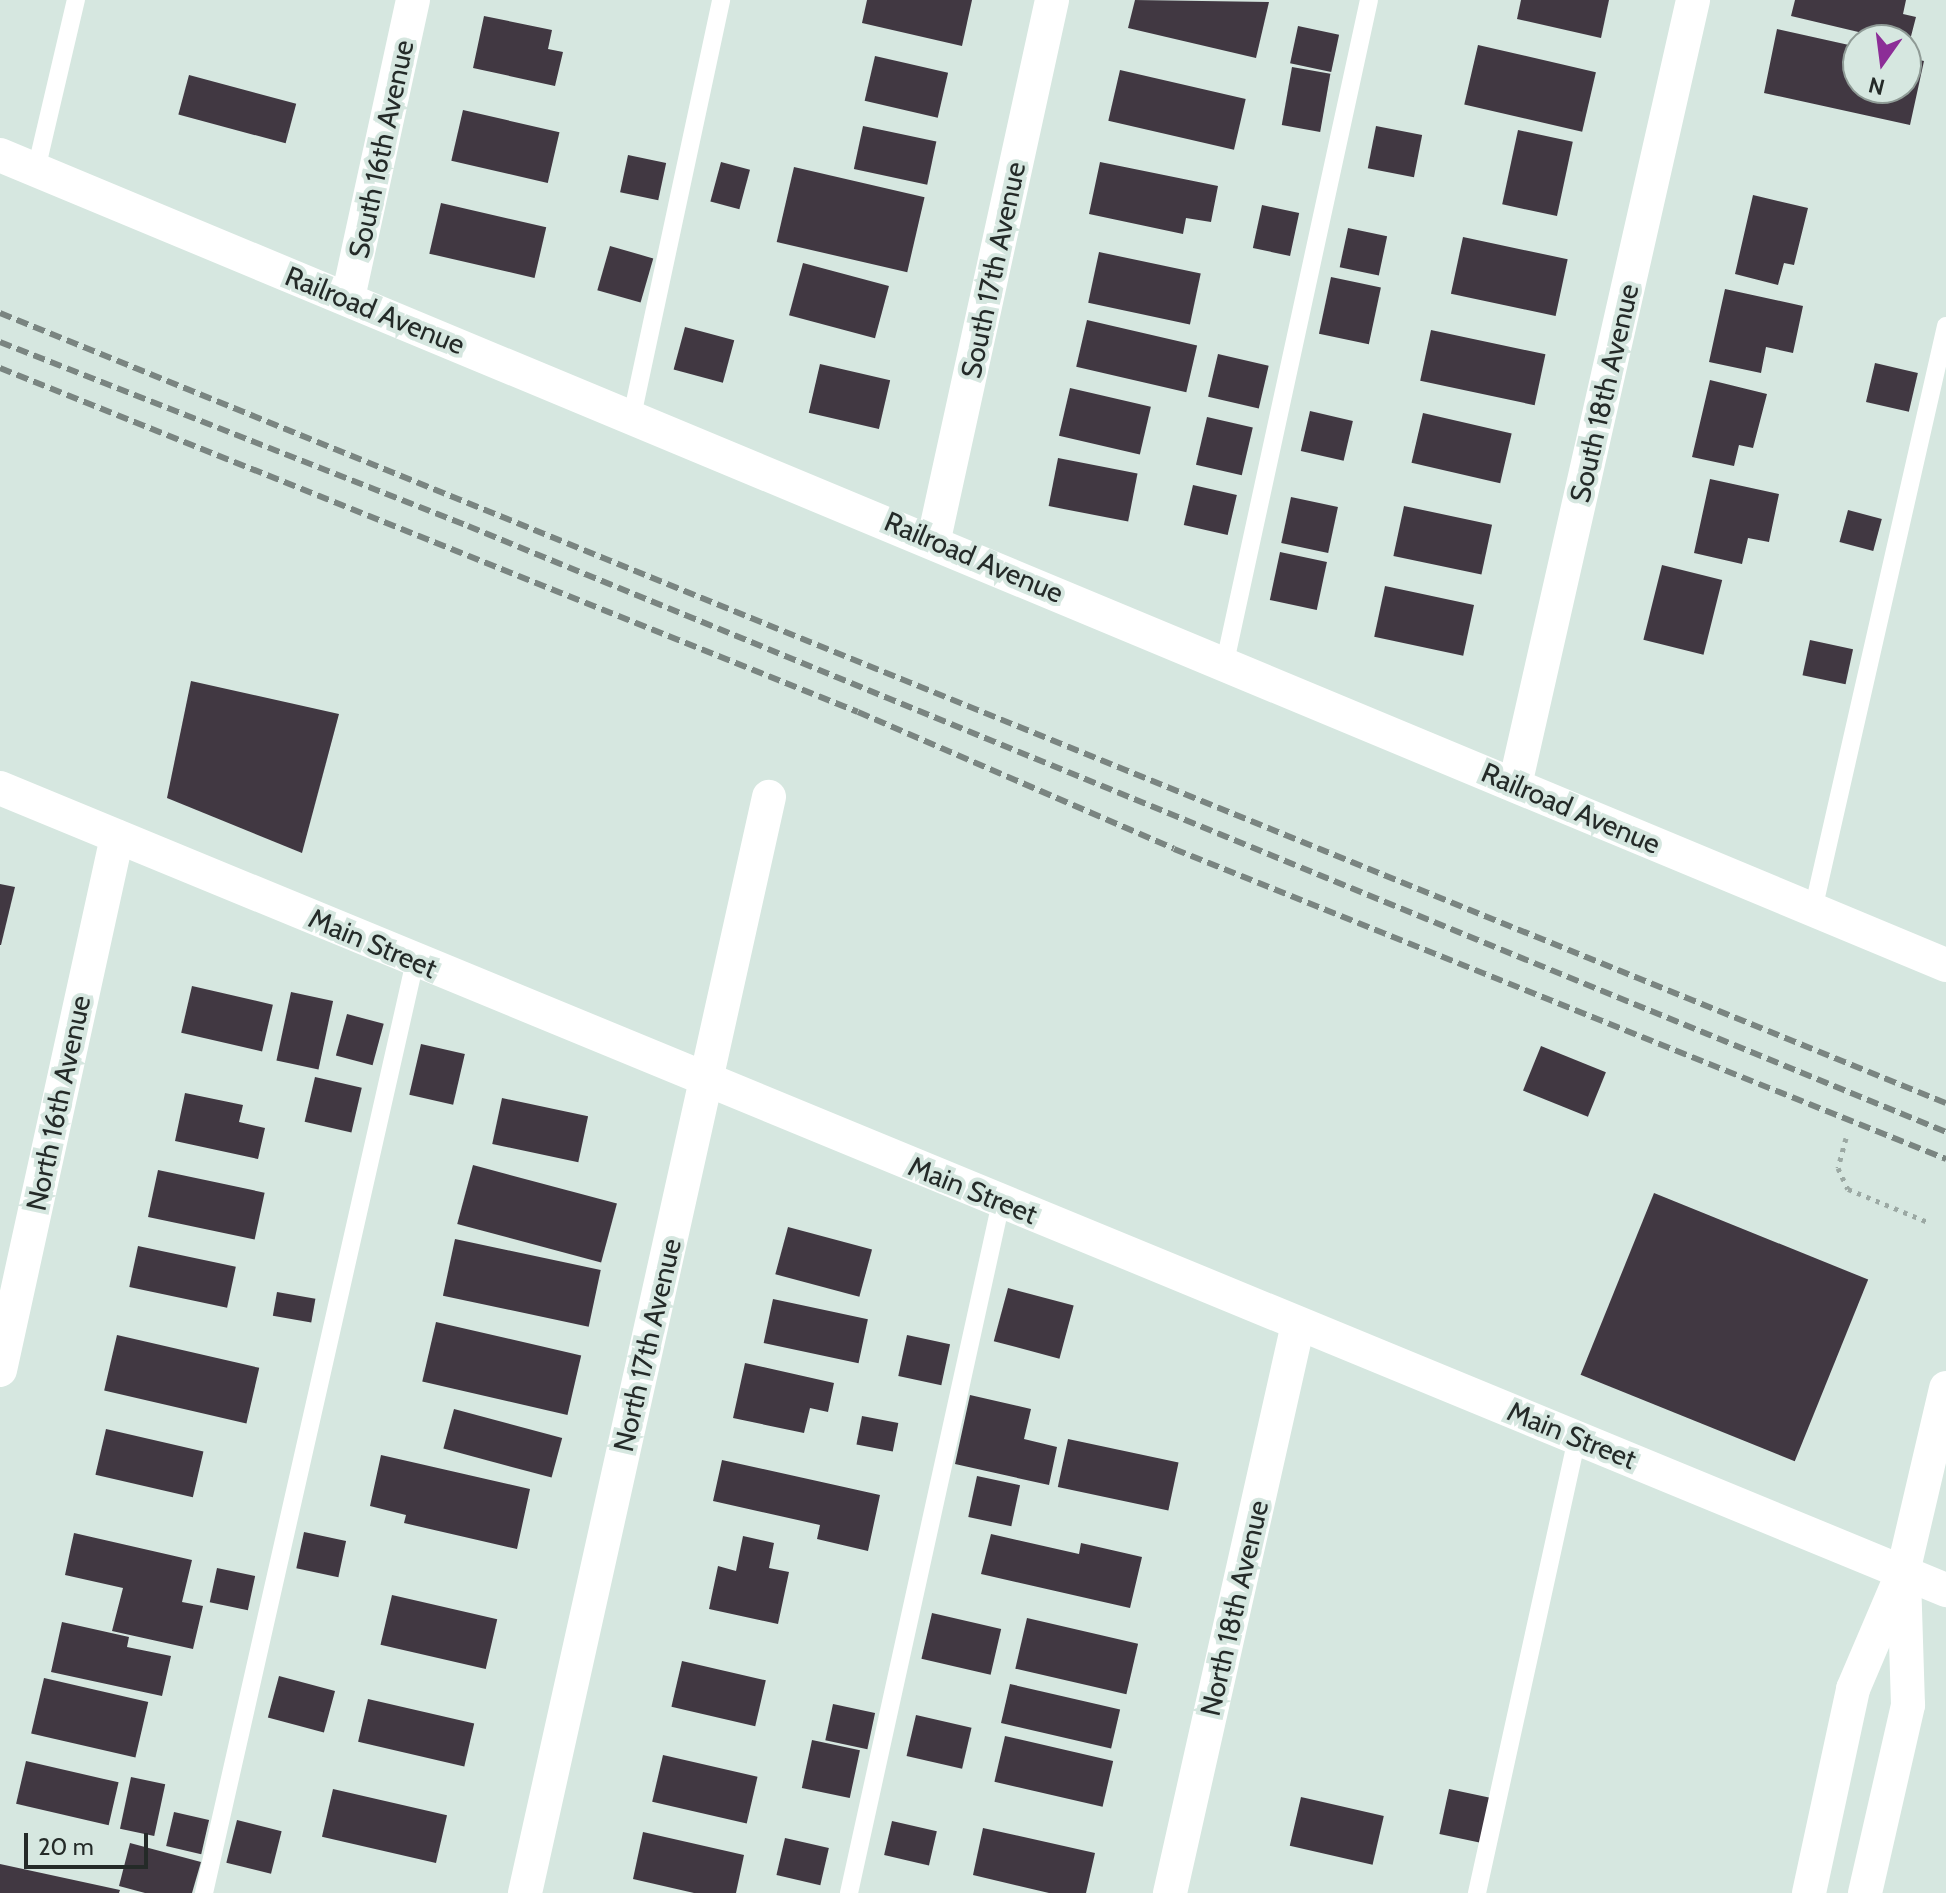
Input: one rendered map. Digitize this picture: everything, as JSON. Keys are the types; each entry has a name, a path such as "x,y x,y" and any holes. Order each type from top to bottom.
{"street":[{"name":"South 16th Avenue","path":"348,298 413,0"},
{"name":"South 17th Avenue","path":"934,539 1052,0"},
{"name":"South 18th Avenue","path":"1515,785 1693,0"},
{"name":"Railroad Avenue","path":"0,155 934,539 1946,965"},
{"name":"Main Street","path":"0,788 1946,1590"},
{"name":"North 17th Avenue","path":"525,1893 769,797"},
{"name":"North 16th Avenue","path":"0,1370 117,837"},
{"name":"North 18th Avenue","path":"1170,1893 1298,1324"},
{"path":"1809,1893 1853,1689 1903,1572 1946,1388"},
{"path":"1865,1893 1908,1705 1903,1572"}],"lane":[{"path":"36,170 76,0"},
{"path":"632,416 721,0"},
{"path":"1225,662 1369,0"},
{"path":"1813,910 1946,326"},
{"path":"204,1893 415,961"},
{"path":"849,1893 1001,1202"},
{"path":"1477,1893 1577,1437"}],"path":[{"path":"1846,1138 1838,1168 1848,1189 1930,1223"}],"building":[{"path":"867,0 972,0 962,46 862,23"},
{"path":"1135,0 1269,2 1256,58 1128,28"},
{"path":"1521,0 1609,0 1601,38 1517,19"},
{"path":"1795,0 1906,0 1903,14 1916,17 1914,24 1842,24 1842,28 1791,16"},
{"path":"484,16 552,30 548,49 563,52 555,86 473,68"},
{"path":"1298,26 1339,35 1331,72 1290,63"},
{"path":"1777,29 1842,43 1842,104 1915,104 1910,125 1764,93"},
{"path":"1478,45 1596,72 1582,132 1464,104"},
{"path":"875,56 948,73 938,118 865,101"},
{"path":"1292,67 1330,74 1320,132 1282,125"},
{"path":"1120,70 1246,99 1234,150 1108,121"},
{"path":"189,75 296,104 286,143 178,115"},
{"path":"463,110 559,132 548,183 451,161"},
{"path":"863,126 936,142 927,185 854,169"},
{"path":"1376,126 1422,135 1414,177 1368,168"},
{"path":"1518,130 1573,142 1557,216 1502,204"},
{"path":"628,155 666,163 658,200 620,192"},
{"path":"721,162 750,170 739,209 710,202"},
{"path":"1100,162 1218,186 1211,222 1186,218 1183,234 1089,214"},
{"path":"794,167 925,197 907,272 777,242"},
{"path":"1753,195 1808,208 1794,265 1784,263 1778,285 1735,274"},
{"path":"441,203 546,227 535,278 429,254"},
{"path":"1262,205 1299,213 1290,256 1253,248"},
{"path":"1348,228 1387,236 1379,275 1340,267"},
{"path":"1463,237 1568,259 1556,316 1451,294"},
{"path":"610,246 653,258 641,303 597,290"},
{"path":"1099,252 1201,274 1190,324 1088,303"},
{"path":"803,263 889,286 875,338 789,315"},
{"path":"1331,277 1381,288 1369,344 1319,334"},
{"path":"1725,289 1803,306 1793,353 1766,347 1761,373 1709,362"},
{"path":"1087,320 1197,345 1186,392 1076,367"},
{"path":"685,327 734,340 723,383 674,370"},
{"path":"1431,330 1545,354 1535,405 1420,381"},
{"path":"1218,354 1269,366 1259,409 1208,397"},
{"path":"1875,363 1918,373 1909,412 1866,402"},
{"path":"820,364 890,380 879,429 809,413"},
{"path":"1710,380 1767,394 1753,448 1739,445 1734,466 1692,457"},
{"path":"1070,388 1151,407 1140,454 1059,436"},
{"path":"1310,411 1353,421 1344,461 1301,451"},
{"path":"1423,413 1512,433 1500,483 1412,463"},
{"path":"1207,417 1253,428 1242,475 1196,465"},
{"path":"1058,458 1138,473 1128,522 1049,506"},
{"path":"1710,479 1779,494 1769,542 1748,538 1742,564 1694,553"},
{"path":"1193,485 1237,495 1228,535 1184,525"},
{"path":"1291,497 1338,507 1328,553 1281,543"},
{"path":"1404,506 1492,525 1481,575 1393,556"},
{"path":"1848,510 1882,519 1873,551 1839,542"},
{"path":"1280,552 1327,562 1317,610 1270,600"},
{"path":"1662,565 1722,580 1704,655 1643,640"},
{"path":"1385,586 1474,605 1463,656 1374,637"},
{"path":"1810,640 1853,649 1846,684 1803,675"},
{"path":"191,681 339,714 302,853 167,798"},
{"path":"0,884 15,887 1,945 0,945"},
{"path":"192,986 273,1005 262,1051 181,1033"},
{"path":"291,992 333,1001 319,1069 276,1060"},
{"path":"347,1014 384,1024 373,1065 336,1056"},
{"path":"421,1044 465,1054 453,1105 409,1095"},
{"path":"1541,1046 1606,1072 1588,1117 1523,1091"},
{"path":"315,1077 362,1088 351,1133 305,1122"},
{"path":"185,1093 243,1105 239,1122 265,1128 258,1159 175,1141"},
{"path":"502,1098 588,1116 578,1162 492,1144"},
{"path":"473,1165 617,1204 601,1262 457,1224"},
{"path":"158,1170 265,1193 255,1240 148,1217"},
{"path":"1654,1193 1868,1280 1795,1461 1581,1375"},
{"path":"788,1227 872,1250 859,1297 775,1274"},
{"path":"455,1239 601,1270 589,1327 443,1296"},
{"path":"138,1246 236,1267 227,1308 129,1287"},
{"path":"1008,1288 1074,1306 1059,1359 994,1341"},
{"path":"277,1292 315,1299 311,1322 273,1316"},
{"path":"773,1299 868,1319 859,1363 764,1343"},
{"path":"436,1322 581,1356 567,1415 422,1381"},
{"path":"117,1335 259,1368 246,1423 104,1391"},
{"path":"907,1335 950,1344 941,1385 898,1376"},
{"path":"745,1363 834,1383 828,1412 810,1408 804,1433 733,1418"},
{"path":"970,1395 1031,1409 1024,1439 1057,1447 1049,1485 955,1464"},
{"path":"454,1409 562,1438 552,1478 443,1449"},
{"path":"862,1416 898,1423 893,1452 856,1444"},
{"path":"106,1429 203,1451 193,1497 95,1475"},
{"path":"1068,1439 1179,1462 1168,1510 1058,1487"},
{"path":"381,1455 530,1489 517,1549 404,1523 406,1515 370,1506"},
{"path":"722,1460 880,1495 868,1551 817,1539 820,1525 713,1501"},
{"path":"977,1476 1020,1485 1011,1526 968,1517"},
{"path":"304,1532 346,1541 338,1577 296,1568"},
{"path":"74,1533 192,1560 182,1602 203,1606 193,1649 112,1631 123,1588 65,1575"},
{"path":"991,1534 1079,1554 1081,1543 1142,1557 1130,1608 981,1574"},
{"path":"743,1536 774,1543 769,1568 789,1572 778,1624 709,1609 718,1566 736,1571"},
{"path":"217,1568 255,1576 248,1610 210,1602"},
{"path":"392,1595 497,1619 486,1669 381,1645"},
{"path":"932,1613 1001,1629 991,1675 921,1659"},
{"path":"1027,1618 1138,1644 1126,1694 1015,1669"},
{"path":"62,1622 129,1637 127,1647 171,1656 162,1696 51,1672"},
{"path":"682,1661 766,1680 755,1726 671,1707"},
{"path":"279,1676 335,1691 324,1733 268,1718"},
{"path":"44,1678 148,1702 135,1758 31,1734"},
{"path":"1010,1684 1120,1709 1111,1748 1001,1723"},
{"path":"368,1699 474,1724 464,1766 358,1742"},
{"path":"833,1704 875,1713 867,1749 825,1740"},
{"path":"916,1715 972,1728 962,1769 907,1756"},
{"path":"1005,1736 1113,1761 1103,1807 994,1782"},
{"path":"812,1740 860,1750 850,1798 802,1788"},
{"path":"663,1755 758,1777 747,1824 652,1802"},
{"path":"26,1761 119,1782 109,1825 16,1804"},
{"path":"131,1777 165,1784 154,1836 120,1829"},
{"path":"333,1789 447,1815 436,1863 322,1837"},
{"path":"1449,1789 1490,1798 1481,1843 1439,1834"},
{"path":"1301,1797 1384,1816 1373,1865 1290,1846"},
{"path":"174,1812 209,1820 201,1854 166,1846"},
{"path":"237,1820 282,1831 271,1874 226,1863"},
{"path":"892,1821 937,1831 929,1865 884,1855"},
{"path":"983,1828 1095,1853 1086,1893 1049,1893 973,1875"},
{"path":"643,1832 744,1855 736,1893 694,1893 633,1879"},
{"path":"785,1838 829,1848 820,1885 776,1875"},
{"path":"130,1843 201,1862 192,1893 145,1893 119,1886"},
{"path":"0,1864 120,1890 119,1893 0,1893"}],"railway":[{"path":"0,313 1946,1103"},
{"path":"0,342 468,526 1946,1132"},
{"path":"0,368 858,712 1174,849 1946,1159"}]}
